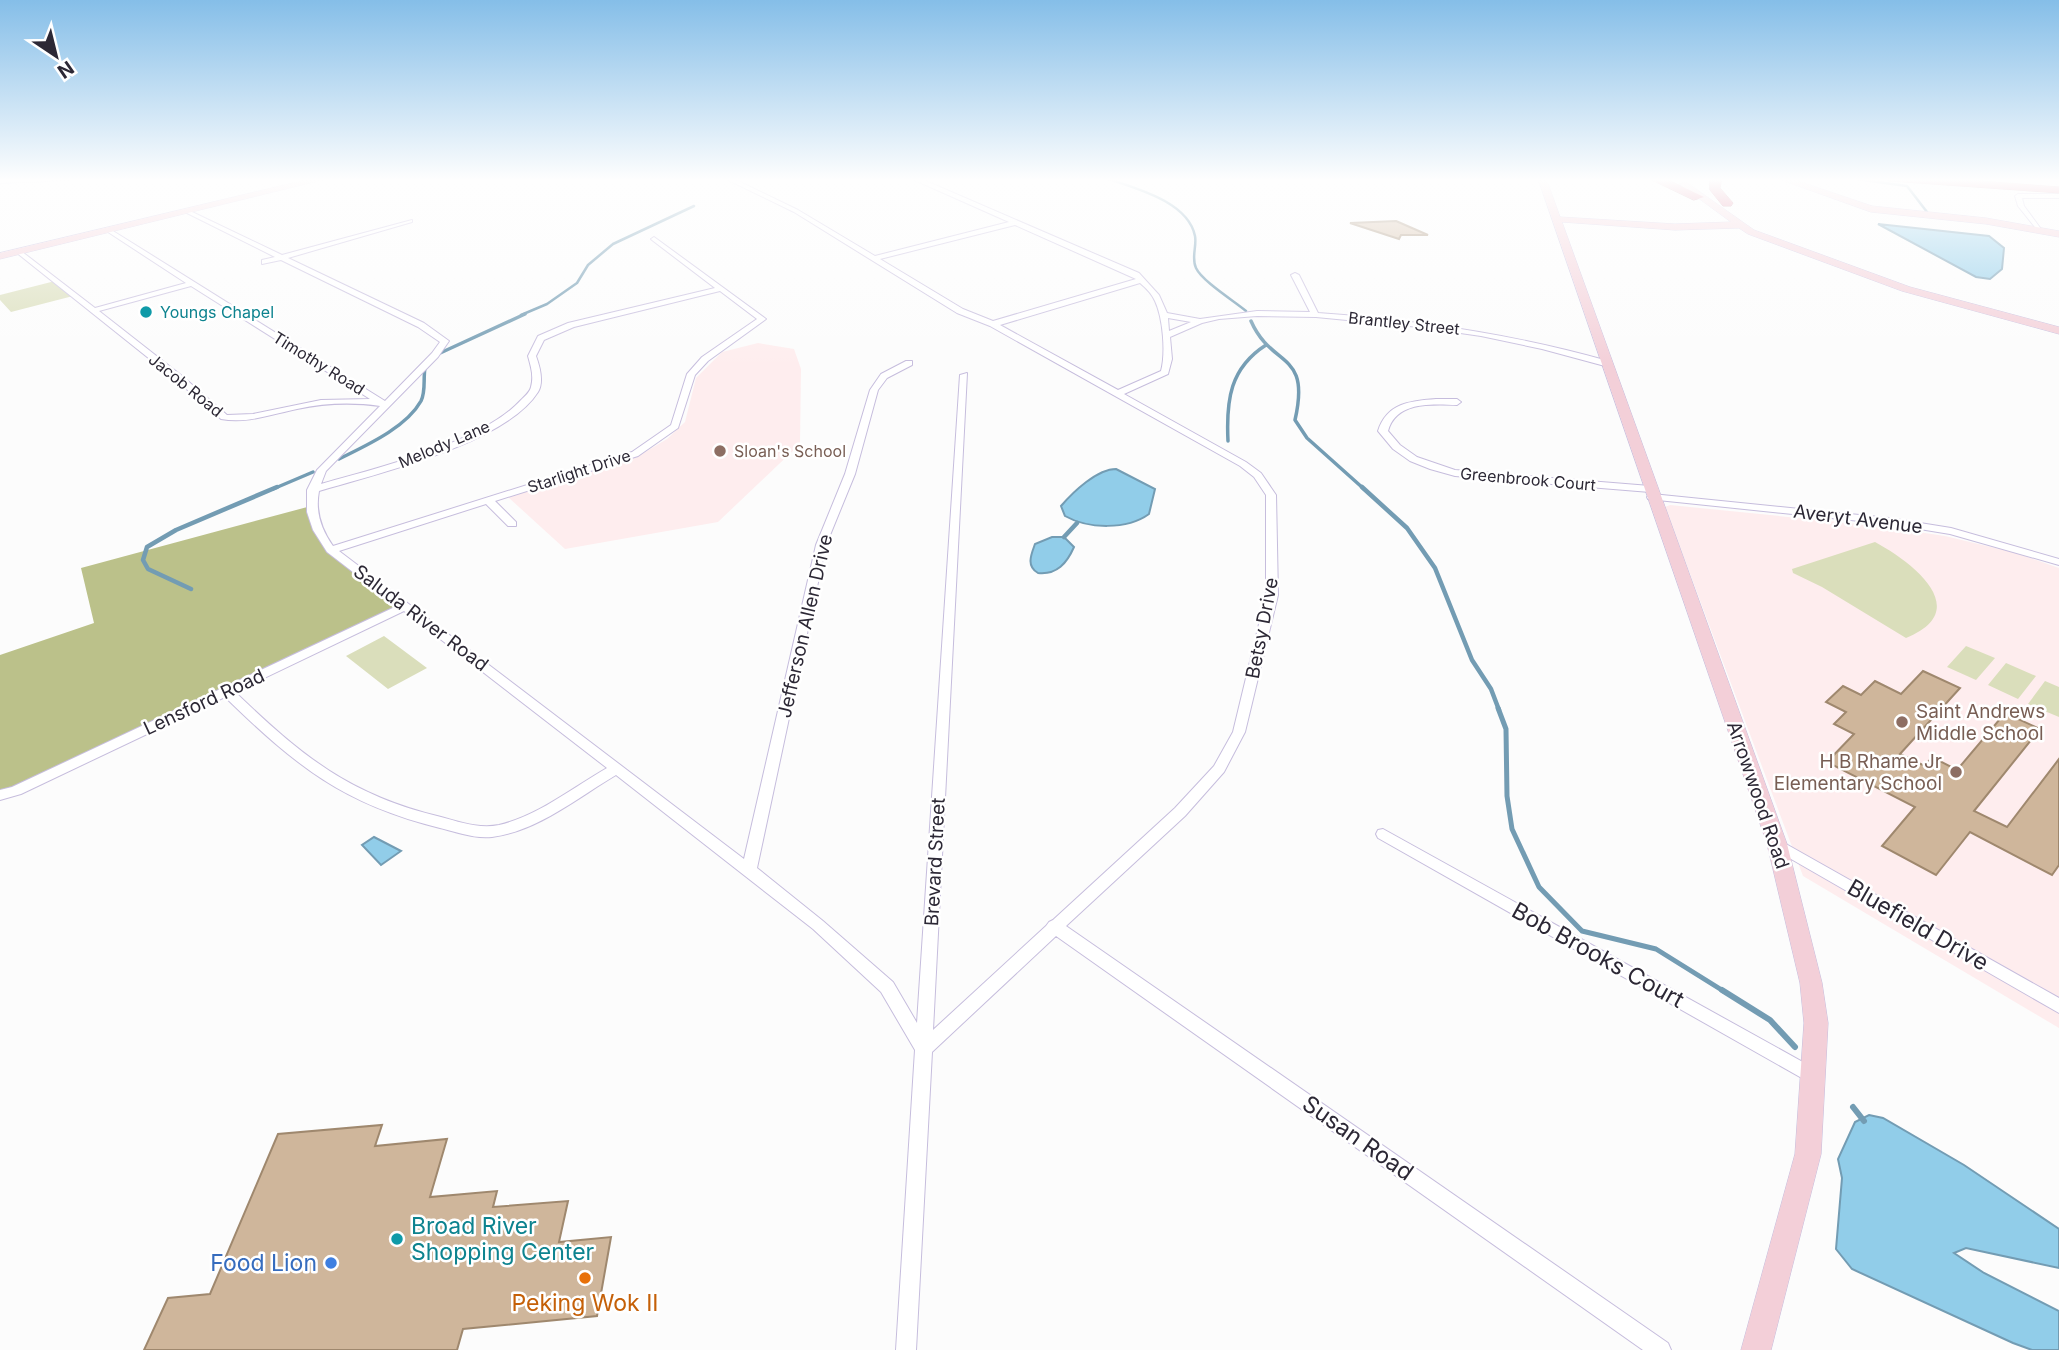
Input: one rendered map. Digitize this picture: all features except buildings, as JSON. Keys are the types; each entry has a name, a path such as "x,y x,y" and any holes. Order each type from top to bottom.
{"street":[{"path":"0,256 70,241"},
{"name":"Timothy Road","path":"125,241 385,404"},
{"path":"250,241 440,335 444,341 435,355 335,453 312,490"},
{"path":"265,262 340,241"},
{"name":"Starlight Drive","path":"331,550 635,454 675,426 691,374 715,350 762,319 657,241"},
{"name":"Betsy Drive","path":"844,241 960,311 993,324 1119,393 1258,475 1271,495 1272,594 1240,732 1219,769 1180,812 924,1049"},
{"path":"872,259 943,241"},
{"path":"1059,241 1142,280 1163,303 1169,359 1165,372 1119,393"},
{"name":"Arrowwood Road","path":"1563,241 1777,844 1811,982 1816,1023 1808,1154 1756,1350"},
{"path":"1776,241 1906,289 2059,331"},
{"name":"Jacob Road","path":"19,252 179,378 224,417 254,418 297,406 338,400 385,404"},
{"path":"1295,275 1315,314"},
{"path":"993,324 1142,280"},
{"path":"92,311 190,284"},
{"name":"Melody Lane","path":"312,490 446,447 512,413 535,390 537,371 532,356 541,338 571,325 720,289"},
{"name":"Brantley Street","path":"1166,315 1200,321 1259,314 1315,314 1464,329 1542,344 1605,363"},
{"name":"Brantley Street","path":"1166,336 1200,321"},
{"name":"Jefferson Allen Drive","path":"749,870 821,545 850,474 874,390 884,376 909,363"},
{"name":"Brevard Street","path":"906,1350 964,375"},
{"name":"Greenbrook Court","path":"1457,402 1416,404 1400,408 1389,415 1383,431 1401,452 1426,464 1455,472 1651,493"},
{"name":"Saluda River Road","path":"312,490 314,522 331,550 749,870 887,987 924,1049"},
{"name":"Averyt Avenue","path":"1651,493 1939,529 2059,562"},
{"path":"488,500 512,524"},
{"name":"Lensford Road","path":"0,795 16,791 406,606"},
{"path":"227,691 270,734 318,774 366,802 471,832 512,827 617,768"},
{"name":"Bob Brooks Court","path":"1383,834 1813,1076"},
{"name":"Bluefield Drive","path":"1777,844 2059,1006"},
{"name":"Susan Road","path":"1054,926 1661,1350"}],"shaded area":[{"name":"Sloan's School","path":"758,343 794,349 801,369 800,444 718,522 565,549 508,497 635,458 667,439 685,422 696,378 722,352"},
{"name":"Saint Andrews Middle School","path":"1670,505 1878,526 1945,536 2016,553 2059,568 2059,1028 1803,876 1665,507"}],"green space":[{"path":"55,281 73,296 11,312 0,300 0,295"},
{"path":"311,506 320,536 406,606 0,795 0,655 94,623 81,568"},
{"path":"1875,542 1905,561 1919,574 1930,587 1936,601 1935,614 1926,627 1906,638 1822,587 1793,573 1792,569"},
{"path":"384,636 427,668 388,689 346,656"},
{"path":"1966,646 1995,658 1976,680 1947,667"},
{"path":"2006,663 2036,676 2018,699 1988,685"},
{"path":"2045,681 2059,687 2059,717 2028,704"}],"water":[{"path":"1909,241 1995,241 2004,248 2002,269 1990,279 1976,277"},
{"path":"1116,469 1155,489 1149,514 1130,523 1107,526 1085,523 1065,516 1061,506 1079,488 1093,477"},
{"path":"1052,537 1064,537 1074,547 1056,570 1038,573 1031,564 1035,544"},
{"path":"374,837 401,851 381,865 362,845"},
{"path":"1869,1115 1883,1118 1964,1165 2059,1229 2059,1268 1966,1248 1954,1253 1984,1273 2059,1311 2059,1350 2032,1350 2013,1343 1852,1269 1836,1249 1842,1178 1838,1159 1855,1122"}],"waterway":[{"path":"521,315 547,304 577,283 588,265 619,241"},
{"path":"1195,241 1194,260 1199,273 1246,311"},
{"path":"438,354 525,314"},
{"path":"1251,321 1269,347 1294,371 1299,398 1295,420 1307,438 1364,489"},
{"path":"1228,441 1228,412 1233,386 1245,364 1266,345"},
{"path":"339,459 406,420 423,397 425,368"},
{"path":"273,489 313,472"},
{"path":"191,589 148,569 143,560 147,547 176,530 277,487"},
{"path":"1362,487 1407,528 1435,568 1472,660 1491,689 1499,710"},
{"path":"1064,537 1077,523"},
{"path":"1498,708 1506,729 1507,796 1512,829 1539,887 1582,931 1656,949 1725,992"},
{"path":"1722,990 1770,1020 1795,1047"},
{"path":"1853,1107 1864,1121"}],"place":[{"name":"Youngs Chapel","path":"146,312"},
{"name":"Sloan's School","path":"720,451"},
{"name":"Saint Andrews Middle School","path":"1902,722"},
{"name":"H B Rhame Jr Elementary School","path":"1956,772"},
{"name":"Broad River Shopping Center","path":"397,1239"},
{"name":"Food Lion","path":"331,1263"},
{"name":"Peking Wok II","path":"585,1278"}]}
